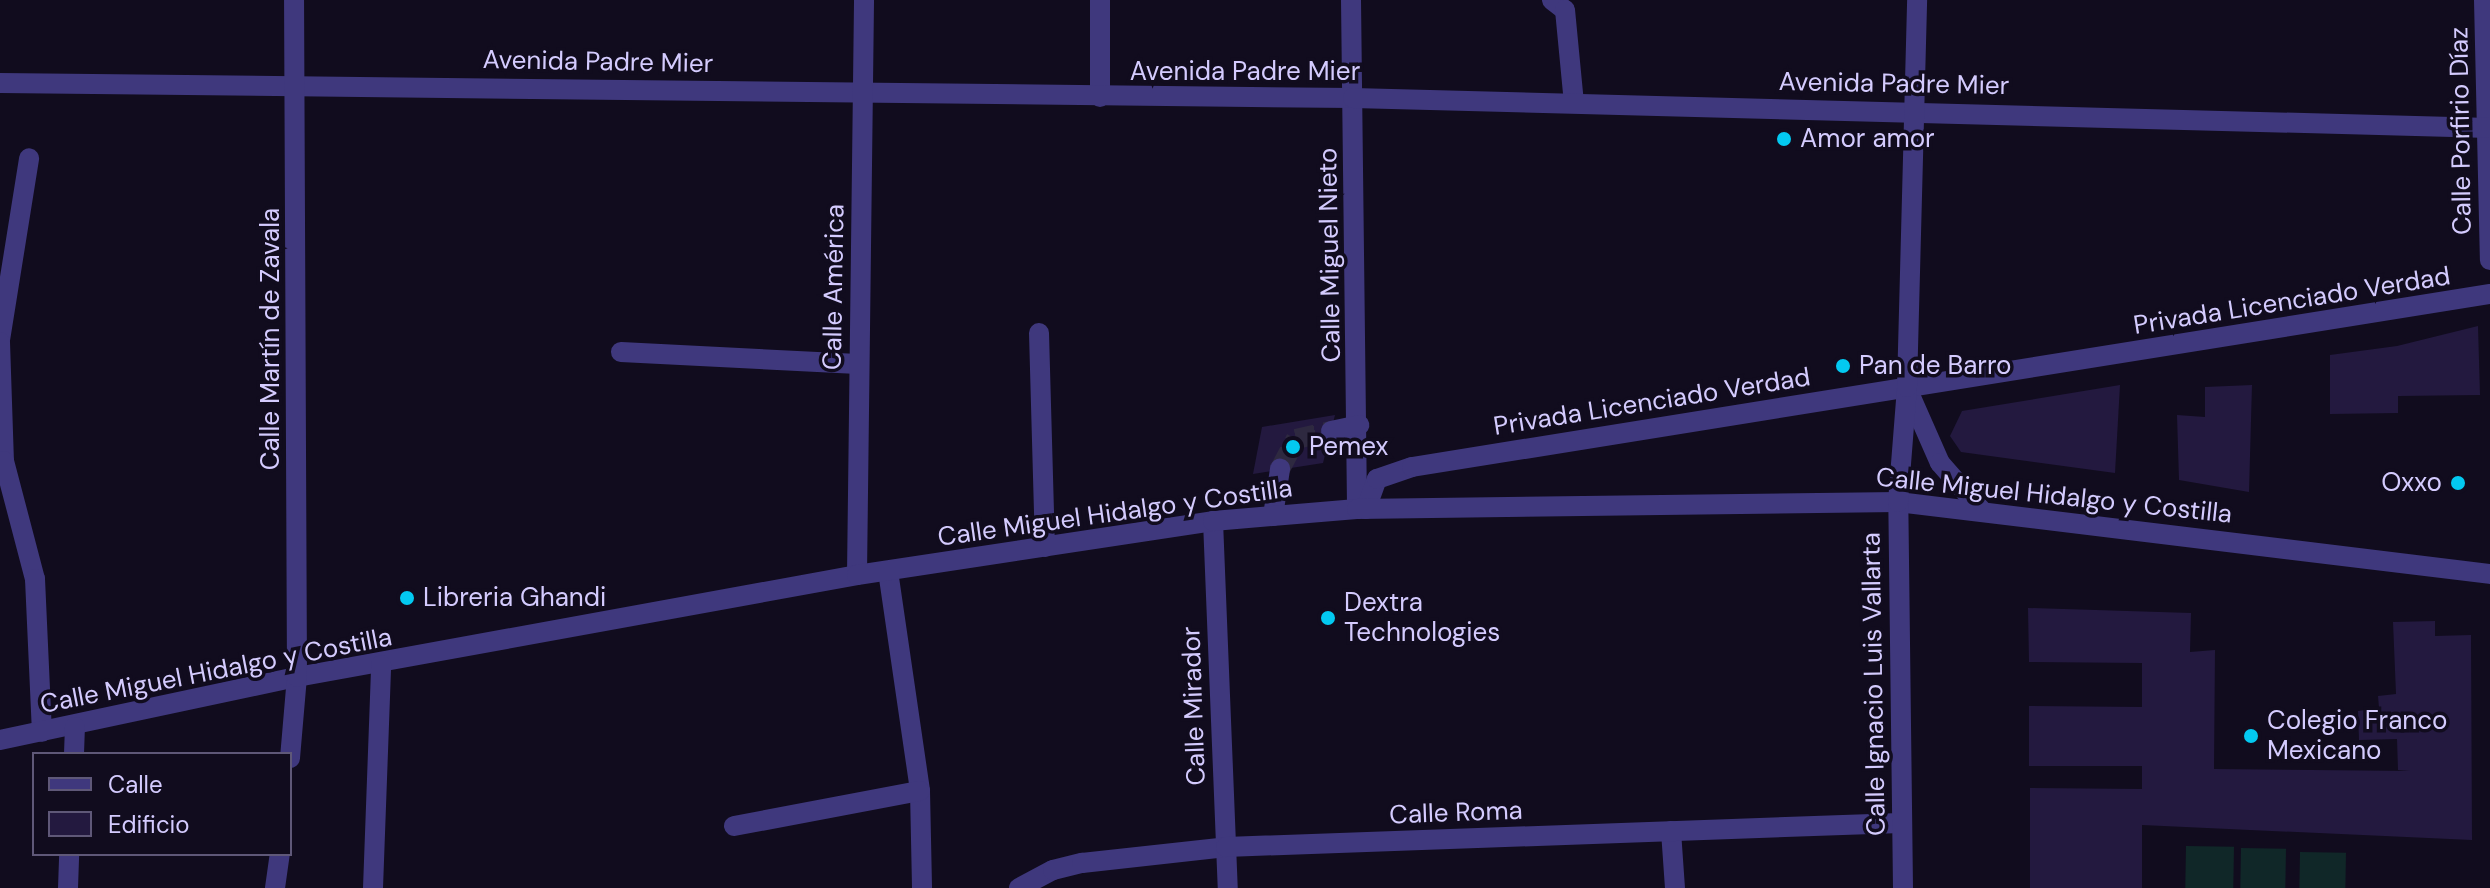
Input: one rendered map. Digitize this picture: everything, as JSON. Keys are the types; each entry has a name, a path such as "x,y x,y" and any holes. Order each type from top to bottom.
{"street":[{"name":"Calle Martín de Zavala","path":"291,752 297,677 297,84 294,0"},
{"name":"Calle América","path":"857,575 864,0"},
{"path":"1100,0 1100,97"},
{"name":"Calle Miguel Nieto","path":"1351,0 1362,509"},
{"path":"1552,0 1565,10 1574,103"},
{"name":"Calle Ignacio Luis Vallarta","path":"1903,888 1898,502 1907,387 1917,110 1917,0"},
{"name":"Calle Porfirio Díaz","path":"2484,0 2490,260"},
{"name":"Avenida Padre Mier","path":"0,83 1353,98 1917,110 2487,128"},
{"path":"29,158 0,341 4,461 35,579 42,732"},
{"name":"Privada Licenciado Verdad","path":"1362,509 1377,479 1412,467 2490,294"},
{"path":"1039,333 1045,547"},
{"path":"621,352 858,364"},
{"path":"1907,387 1940,463 1982,511"},
{"path":"1331,431 1359,425"},
{"path":"1273,516 1280,469"},
{"name":"Calle Miguel Hidalgo y Costilla","path":"0,740 75,727 297,677 381,665 857,575 1213,521 1362,509 1898,502 2490,574"},
{"name":"Calle Mirador","path":"1213,521 1228,888"},
{"path":"888,571 920,791 922,888"},
{"path":"373,888 381,665"},
{"path":"74,752 75,727"},
{"path":"734,826 920,791"},
{"name":"Calle Roma","path":"1019,888 1053,870 1082,863 1226,847 1901,823"},
{"path":"1671,831 1675,888"},
{"path":"68,888 69,856"},
{"path":"275,888 280,856"}],"green space":[{"path":"2186,846 2234,847 2233,888 2185,888"},
{"path":"2241,848 2286,849 2285,888 2240,888"},
{"path":"2300,852 2346,853 2345,888 2299,888"}],"building":[{"path":"2478,326 2480,395 2398,396 2398,413 2330,414 2330,355 2397,346"},
{"path":"2120,385 2115,473 1961,452 1950,436 1962,411"},
{"path":"2252,385 2249,492 2179,480 2177,415 2205,417 2205,387"},
{"name":"Pemex","path":"1335,415 1323,463 1253,474 1262,427"},
{"path":"2028,608 2191,613 2190,652 2215,650 2214,769 2410,771 2398,770 2397,739 2359,740 2358,711 2379,708 2378,696 2396,694 2393,622 2435,621 2435,636 2471,635 2472,840 2142,825 2142,888 2030,888 2030,788 2142,789 2142,766 2029,766 2029,706 2142,707 2142,663 2029,662"}],"tunnel":[{"path":"1280,469 1296,439 1331,431"}],"place":[{"name":"Amor amor","path":"1784,139"},
{"name":"Pan de Barro","path":"1843,366"},
{"name":"Pemex","path":"1293,447"},
{"name":"Oxxo","path":"2458,483"},
{"name":"Libreria Ghandi","path":"407,598"},
{"name":"Dextra Technologies","path":"1328,618"},
{"name":"Colegio Franco Mexicano","path":"2251,736"}]}
